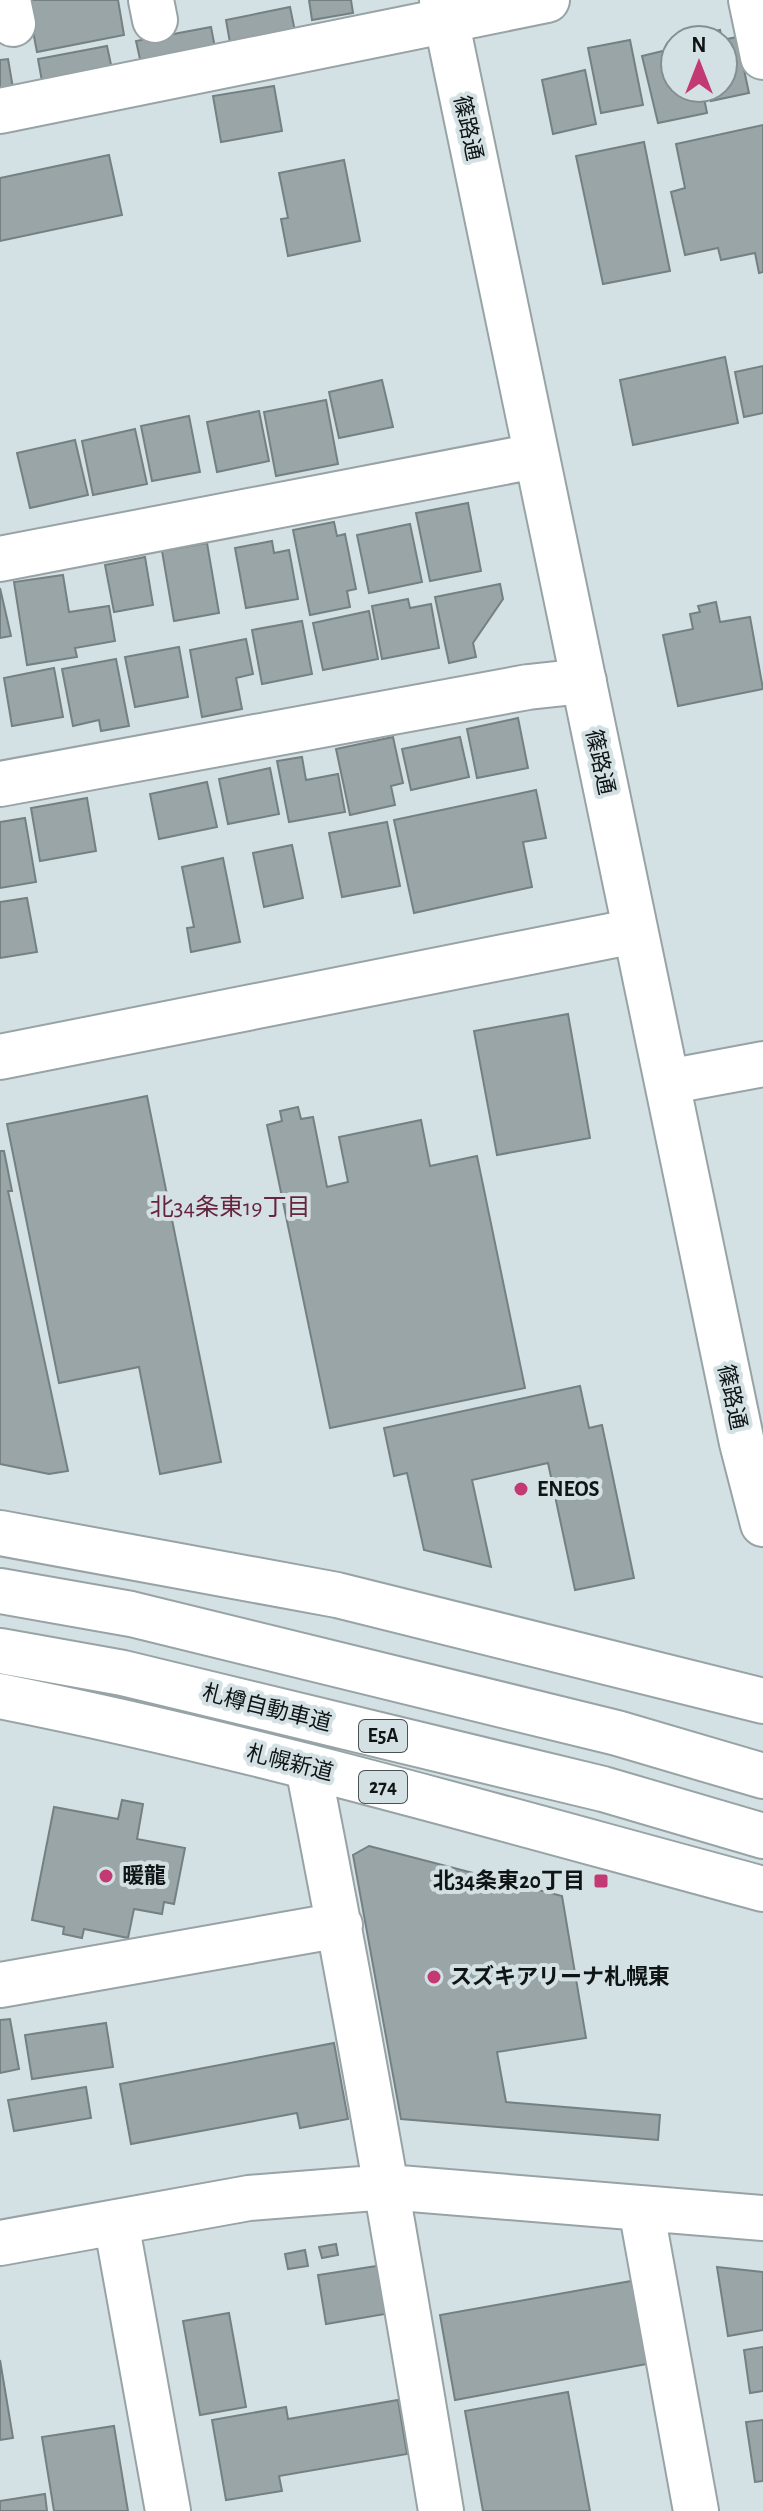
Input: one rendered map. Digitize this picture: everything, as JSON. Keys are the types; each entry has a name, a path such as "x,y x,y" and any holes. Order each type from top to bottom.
{"main road":[{"path":"0,111 444,10 547,0"},
{"path":"751,0 763,57"},
{"name":"篠路通","path":"444,10 667,1082 752,1446 763,1524"},
{"path":"0,559 535,456"},
{"path":"0,784 528,687 584,681"},
{"path":"0,1057 635,931"},
{"path":"667,1082 763,1064"},
{"path":"0,1533 337,1595 763,1701"},
{"path":"0,1591 131,1614 617,1733 763,1776"},
{"name":"札樽自動車道","path":"0,1651 123,1673 572,1781 763,1836"},
{"name":"札幌新道","path":"0,1696 113,1718 308,1767 763,1889"},
{"path":"308,1767 387,2187 441,2511"},
{"path":"0,1985 340,1925"},
{"path":"0,2243 249,2198 387,2187 763,2218"},
{"path":"641,2208 696,2511"},
{"path":"116,2222 168,2511"}],"building":[{"path":"27,0 118,0 124,35 37,52"},
{"path":"309,0 351,0 353,13 312,20"},
{"path":"290,7 297,41 232,54 226,20"},
{"path":"211,27 216,53 142,68 136,41"},
{"path":"630,40 643,105 601,113 588,48"},
{"path":"107,46 113,74 43,87 38,59"},
{"path":"739,46 749,93 739,95"},
{"path":"659,52 659,104 705,104 707,113 658,123 642,56"},
{"path":"8,59 14,94 0,97 0,60"},
{"path":"585,70 596,124 553,134 542,80"},
{"path":"274,86 282,131 221,142 213,96"},
{"path":"763,125 763,272 759,273 755,253 721,260 718,248 685,255 671,192 685,188 676,144"},
{"path":"644,142 670,271 603,284 576,156"},
{"path":"109,155 122,215 0,241 0,178"},
{"path":"344,160 360,241 288,256 281,219 288,218 279,173"},
{"path":"725,357 738,423 633,445 620,380"},
{"path":"763,366 763,413 744,417 735,372"},
{"path":"382,380 393,427 339,438 329,392"},
{"path":"326,400 338,464 276,476 264,412"},
{"path":"259,411 269,461 217,472 207,422"},
{"path":"189,416 200,472 152,481 141,426"},
{"path":"135,429 147,484 93,495 82,441"},
{"path":"75,440 88,495 30,508 17,453"},
{"path":"468,503 481,571 430,581 416,513"},
{"path":"334,522 337,536 345,534 356,589 347,591 350,607 310,615 293,530"},
{"path":"410,524 422,582 369,593 357,535"},
{"path":"272,541 274,553 289,550 298,599 246,608 235,548"},
{"path":"207,543 219,613 174,621 162,551"},
{"path":"145,557 153,605 114,612 105,565"},
{"path":"63,575 69,612 109,606 115,641 75,648 77,657 27,665 14,582"},
{"path":"500,584 503,599 473,643 476,657 449,663 435,597"},
{"path":"0,588 11,636 0,638"},
{"path":"408,599 410,608 431,604 439,648 382,659 372,606"},
{"path":"716,602 720,622 750,617 763,689 678,706 663,635 693,629 690,614 700,612 698,606"},
{"path":"369,611 378,659 323,670 313,623"},
{"path":"302,621 312,674 262,684 252,630"},
{"path":"246,639 253,674 236,678 242,709 202,717 190,650"},
{"path":"179,647 188,697 135,707 125,657"},
{"path":"116,659 129,726 101,731 99,720 73,726 62,669"},
{"path":"54,668 63,717 12,726 4,678"},
{"path":"518,718 528,768 477,778 467,729"},
{"path":"393,737 403,783 391,786 395,805 350,815 336,749"},
{"path":"460,737 469,777 411,790 402,749"},
{"path":"302,757 306,780 338,774 345,812 289,822 277,761"},
{"path":"270,768 279,814 228,824 219,779"},
{"path":"207,782 217,827 159,839 150,794"},
{"path":"536,790 546,838 523,842 532,887 414,913 394,820"},
{"path":"87,798 96,851 40,861 31,808"},
{"path":"25,818 36,882 0,888 0,822"},
{"path":"387,822 400,886 342,897 329,833"},
{"path":"292,845 303,898 264,907 253,853"},
{"path":"223,858 240,942 191,952 187,928 194,927 182,867"},
{"path":"27,898 37,952 0,958 0,902"},
{"path":"568,1014 590,1138 497,1155 474,1031"},
{"path":"147,1096 221,1462 160,1474 139,1367 59,1383 7,1124"},
{"path":"298,1107 301,1119 313,1117 327,1187 348,1182 339,1137 421,1120 430,1166 477,1156 525,1388 330,1428 267,1125 282,1121 280,1111"},
{"path":"0,1151 4,1151 12,1191 8,1191 68,1471 49,1474 0,1464"},
{"path":"580,1386 589,1428 602,1425 634,1578 575,1590 548,1463 472,1480 491,1567 424,1550 407,1473 394,1476 384,1428"},
{"path":"122,1800 143,1804 137,1839 185,1848 174,1904 164,1902 162,1914 134,1909 128,1938 84,1929 82,1938 63,1934 64,1927 32,1920 54,1807 118,1819"},
{"path":"369,1846 562,1896 586,2038 497,2052 506,2102 660,2115 658,2140 401,2119 353,1855"},
{"path":"10,2019 19,2069 0,2073 0,2020"},
{"path":"106,2023 113,2067 32,2079 25,2035"},
{"path":"334,2043 348,2119 300,2128 297,2113 131,2144 120,2084"},
{"path":"86,2087 91,2118 14,2131 8,2100"},
{"path":"336,2244 338,2255 322,2258 319,2247"},
{"path":"305,2250 308,2266 288,2269 285,2254"},
{"path":"377,2266 385,2314 326,2324 318,2275"},
{"path":"717,2267 763,2272 763,2330 728,2336"},
{"path":"637,2280 652,2363 455,2400 440,2315"},
{"path":"229,2313 246,2407 200,2415 183,2321"},
{"path":"763,2347 763,2391 750,2393 744,2350"},
{"path":"0,2360 13,2438 0,2440"},
{"path":"568,2392 590,2511 483,2511 465,2411"},
{"path":"398,2400 407,2454 279,2476 282,2491 226,2500 212,2420 286,2407 288,2419"},
{"path":"763,2420 763,2481 755,2482 746,2422"},
{"path":"114,2426 128,2511 54,2511 42,2437"},
{"path":"45,2494 47,2511 0,2511 0,2501"}],"place":[{"name":"ENEOS","path":"521,1489"},
{"name":"暖龍","path":"106,1876"},
{"name":"北34条東20丁目","path":"601,1881"},
{"name":"スズキアリーナ札幌東","path":"434,1977"}],"district":[{"name":"北34条東19丁目","path":"230,1208"}]}
